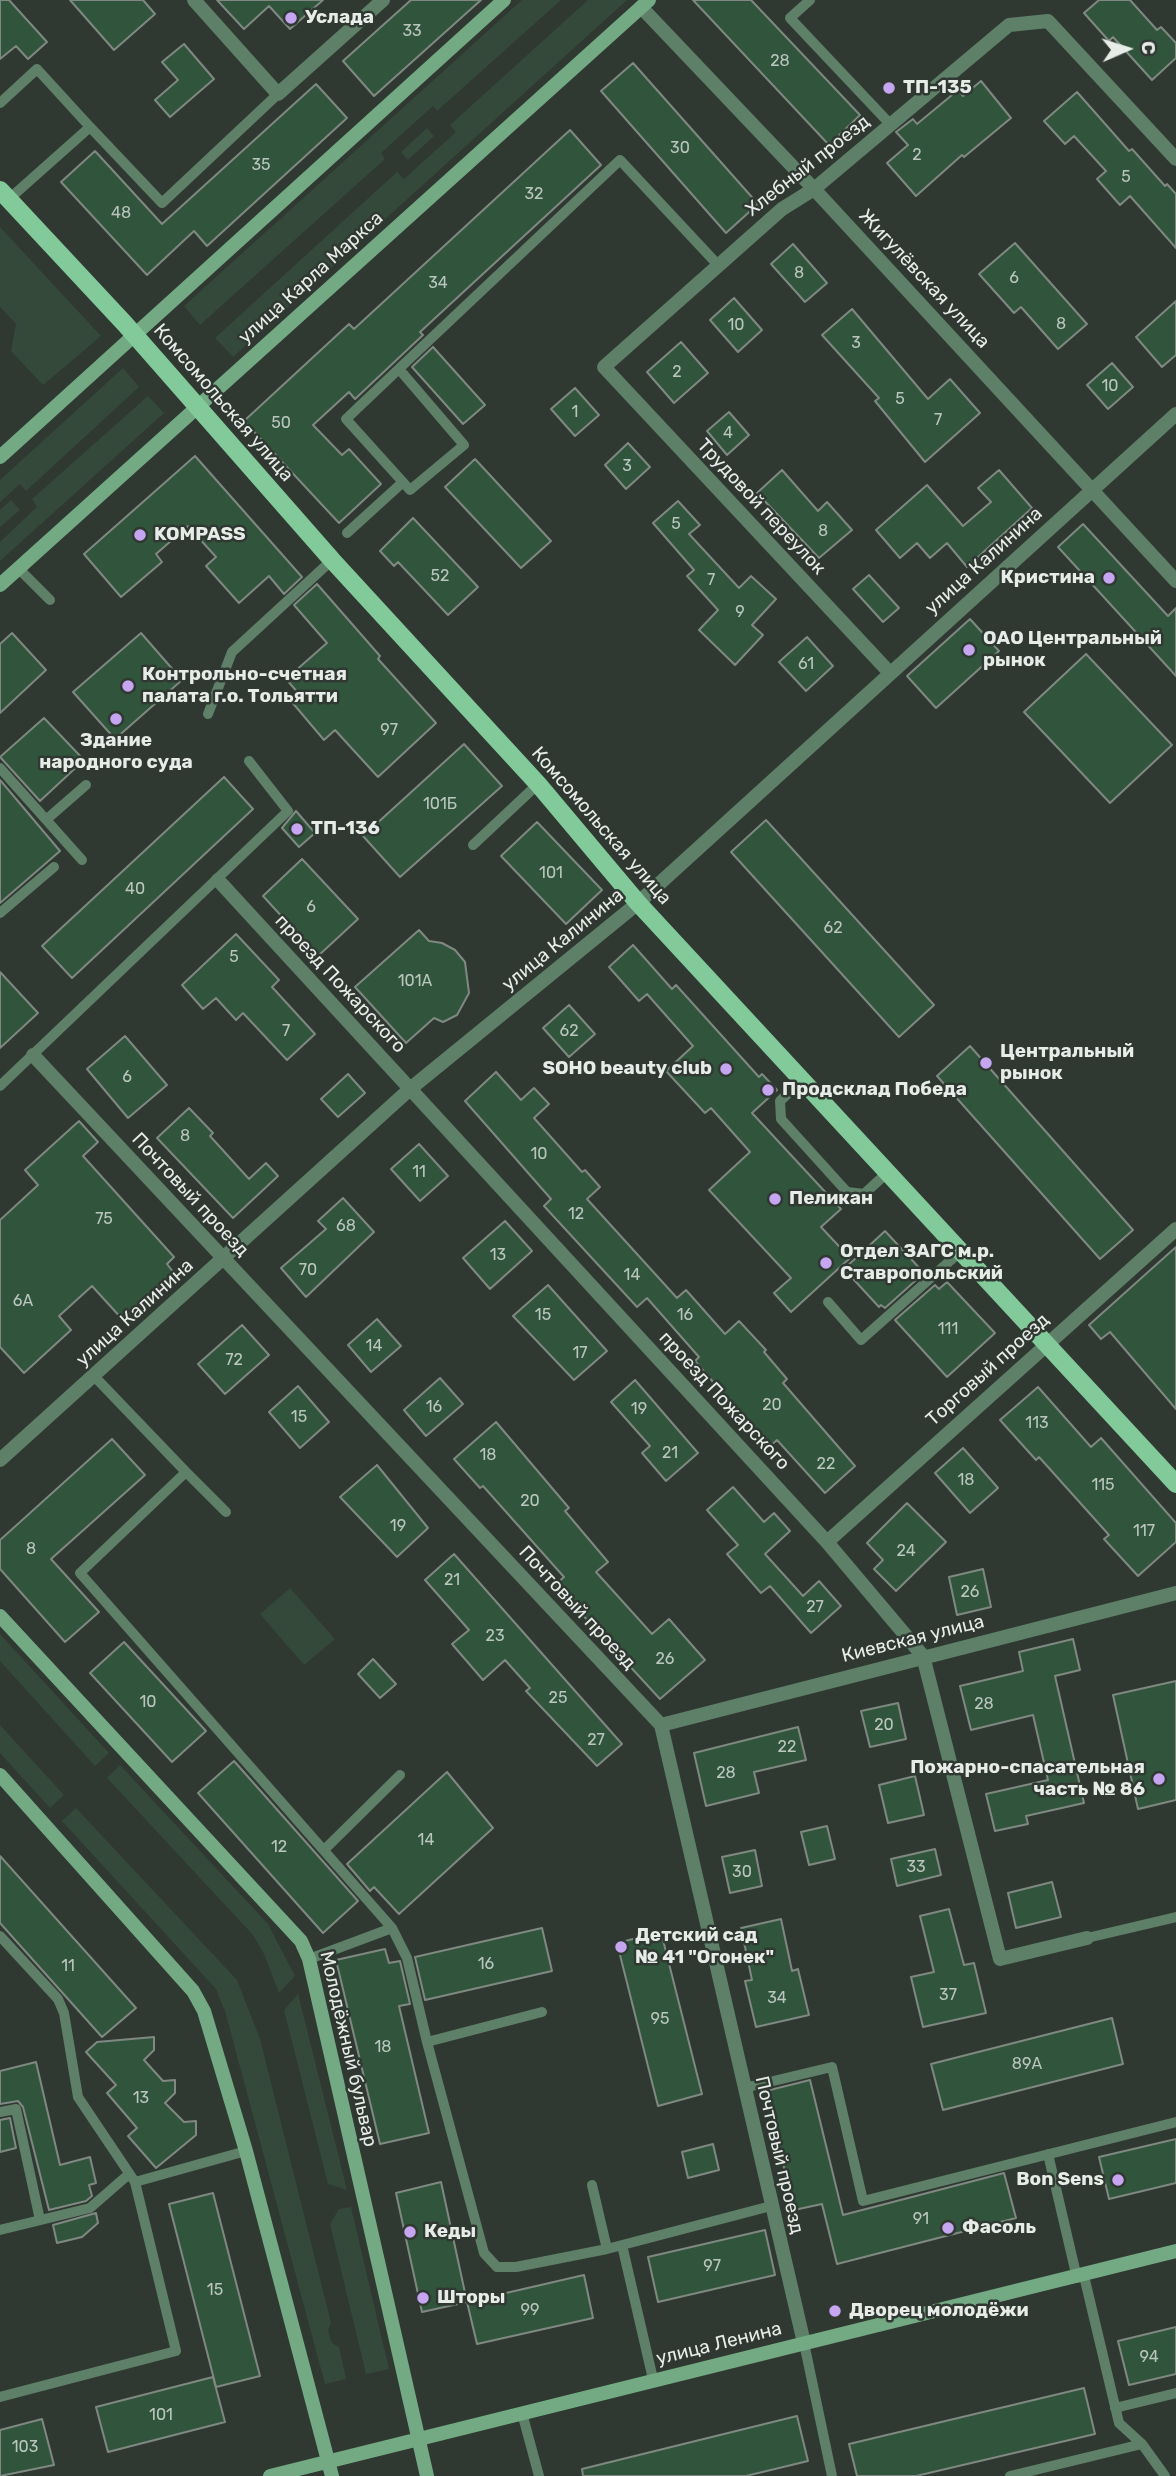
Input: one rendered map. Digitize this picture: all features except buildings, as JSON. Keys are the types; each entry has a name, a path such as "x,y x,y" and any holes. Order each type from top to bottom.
{"main road":[{"path":"0,457 504,0"},
{"name":"улица Карла Маркса","path":"0,585 645,4"},
{"name":"Комсомольская улица","path":"4,195 135,335 332,560 538,784 638,903 1176,1484"},
{"name":"Молодёжный бульвар","path":"0,1616 301,1941 309,1959 427,2476"},
{"path":"0,1775 193,1991 204,2011 246,2151 332,2476"},
{"name":"улица Ленина","path":"270,2476 653,2379 1080,2277 1176,2250"}],"street":[{"path":"194,0 278,94 383,0"},
{"name":"Жигулёвская улица","path":"645,4 1176,581"},
{"name":"Хлебный проезд","path":"604,367 782,209 814,189 1009,24 1048,21 1176,159"},
{"name":"Трудовой переулок","path":"604,367 890,673"},
{"name":"улица Калинина","path":"0,1460 411,1089 638,903 1176,414"},
{"name":"проезд Пожарского","path":"218,880 827,1542 923,1656 1000,1959 1087,1938"},
{"name":"Почтовый проезд","path":"33,1055 661,1725 804,2343"},
{"name":"Торговый проезд","path":"827,1542 1176,1229"},
{"name":"Киевская улица","path":"661,1725 1176,1593"}],"lane":[{"path":"810,0 790,18 891,125"},
{"path":"0,103 37,69 162,203 278,94"},
{"path":"4,195 90,127"},
{"path":"399,369 464,445 410,490 346,419 620,160 718,265"},
{"path":"347,533 403,482"},
{"path":"208,714 236,643 332,560"},
{"path":"18,568 50,600"},
{"path":"0,1086 288,811 249,761"},
{"path":"0,768 82,860"},
{"path":"473,845 538,784"},
{"path":"47,819 86,785"},
{"path":"0,914 54,867"},
{"path":"803,1080 780,1101 780,1119 839,1183 857,1196 864,1194 888,1172"},
{"path":"828,1302 861,1339 961,1251"},
{"path":"93,1375 226,1512"},
{"path":"186,1472 80,1573 392,1928 407,1958 484,2253 497,2267 516,2267 607,2249 771,2206"},
{"path":"325,1849 400,1775"},
{"path":"1087,1938 1176,1917"},
{"path":"309,1959 392,1928"},
{"path":"0,1936 58,1999 64,2013 78,2097 132,2178 176,2351 0,2397"},
{"path":"427,2042 542,2012"},
{"path":"744,2088 832,2067 863,2201 1176,2122"},
{"path":"0,2112 16,2109 40,2220"},
{"path":"0,2230 90,2208 132,2178 246,2151"},
{"path":"1048,2154 1119,2423 1142,2444 1165,2476"},
{"path":"592,2185 607,2249"},
{"path":"622,2245 653,2379"},
{"path":"804,2343 832,2476"},
{"path":"1115,2407 1176,2393"},
{"path":"522,2413 539,2476"},
{"path":"1010,2476 1142,2444"}],"green space":[{"path":"522,0 561,0 437,111 433,106 381,153 385,159 200,325 184,306"},
{"path":"588,0 627,0 233,357 215,338 397,172 404,179 456,132 450,125"},
{"path":"427,128 434,136 408,160 401,152"},
{"path":"0,227 101,336 43,385 11,351 16,324 0,307"},
{"path":"123,368 139,387 26,491 20,484 0,502 0,480"},
{"path":"148,396 164,413 0,561 0,542 37,507 32,499"},
{"path":"11,500 20,510 0,527 0,510"},
{"path":"290,1588 335,1639 304,1665 260,1614"},
{"path":"0,1634 109,1753 95,1766 0,1661"},
{"path":"0,1725 64,1795 50,1808 0,1753"},
{"path":"120,1765 268,1924 295,1976 279,1993 264,1954 253,1935 107,1778"},
{"path":"76,1808 237,1980 260,2039 331,2323 328,2330 332,2343 339,2347 346,2379 325,2384 225,2011 216,1989 62,1821"},
{"path":"298,1994 347,2190 328,2184 284,2010"},
{"path":"351,2207 389,2369 366,2374 330,2224 339,2209"}],"place":[{"name":"Услада","path":"291,18"},
{"name":"ТП-135","path":"889,88"},
{"name":"KOMPASS","path":"140,535"},
{"name":"Кристина","path":"1109,578"},
{"name":"ОАО Центральный рынок","path":"969,650"},
{"name":"Контрольно-счетная палата г.о. Тольятти","path":"128,686"},
{"name":"Здание народного суда","path":"116,719"},
{"name":"ТП-136","path":"297,829"},
{"name":"Центральный рынок","path":"986,1063"},
{"name":"SOHO beauty club","path":"726,1069"},
{"name":"Продсклад Победа","path":"768,1090"},
{"name":"Пеликан","path":"775,1199"},
{"name":"Отдел ЗАГС м.р. Ставропольский","path":"826,1263"},
{"name":"Пожарно-спасательная часть № 86","path":"1159,1779"},
{"name":"Детский сад № 41 \"Огонек\"","path":"621,1947"},
{"name":"Bon Sens","path":"1118,2180"},
{"name":"Фасоль","path":"948,2228"},
{"name":"Кеды","path":"410,2232"},
{"name":"Шторы","path":"423,2298"},
{"name":"Дворец молодёжи","path":"835,2311"}]}
